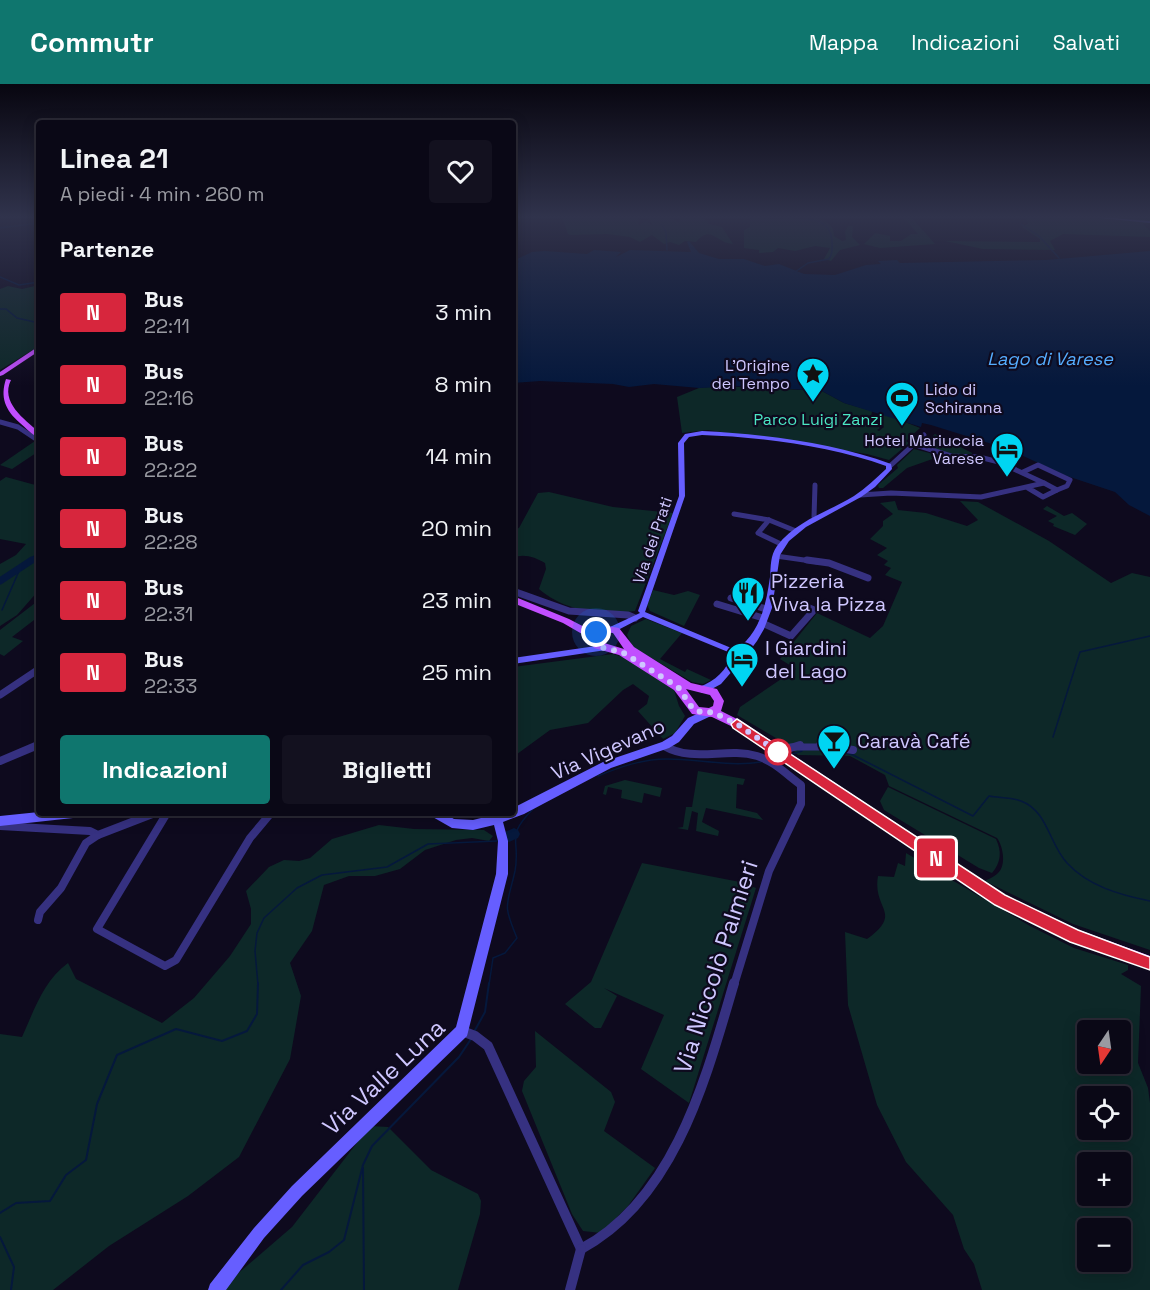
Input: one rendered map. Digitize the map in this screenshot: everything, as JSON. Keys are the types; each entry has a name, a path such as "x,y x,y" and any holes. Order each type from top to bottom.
{"main road":[{"path":"1,374 36,350"},
{"path":"0,382 9,376 30,353"},
{"path":"1,374 9,376"},
{"path":"5,400 4,386 9,376"},
{"path":"0,389 17,419 36,435"},
{"path":"516,600 566,621 622,652 678,687 685,693 690,705 699,712 714,706"},
{"path":"598,638 617,632 630,650 686,685 702,689 714,706 737,724 1000,900 1076,936 1150,963"}],"street":[{"path":"0,422 36,436"},
{"name":"Via dei Prati","path":"617,632 638,617 682,496 682,439 691,434 707,432 863,456 890,466"},
{"path":"702,689 720,680 733,664 735,653 753,642 763,621 776,556 783,545 814,517 869,489 924,435"},
{"path":"914,444 951,456 992,460 1023,472 1063,494"},
{"path":"1023,472 1039,466 1070,480 1069,484 1043,497 1028,488"},
{"path":"860,495 891,493 977,497 1044,483"},
{"path":"814,517 815,485"},
{"path":"734,513 769,520 796,531"},
{"path":"769,520 758,533 783,545"},
{"path":"776,556 829,563 868,578"},
{"path":"516,592 569,611 638,617 735,653"},
{"path":"731,598 766,609"},
{"path":"717,604 763,621 791,636 813,610 807,607"},
{"path":"516,661 586,651 598,638"},
{"path":"0,695 9,692 36,671"},
{"path":"714,706 720,680"},
{"name":"Via Vigevano","path":"690,705 690,722"},
{"name":"Via Vigevano","path":"516,812 606,765 668,744 680,736 690,722 714,706"},
{"name":"Via Niccolò Palmieri","path":"582,1249 600,1240 636,1208 661,1170 709,1064 771,865 804,801 801,785 767,761 754,755 687,755 674,753 668,744"},
{"path":"0,761 36,746"},
{"path":"779,752 784,747 803,746 853,750"},
{"path":"0,821 46,816"},
{"path":"38,920 40,912 61,888 86,843 98,835 147,816"},
{"path":"165,816 97,929 165,966 176,960 250,838 268,816"},
{"name":"Via Vigevano","path":"439,816 448,823 458,826 498,821 508,816"},
{"path":"465,1032 502,874 503,841 498,821"},
{"path":"0,826 90,831 98,835"},
{"name":"Via Valle Luna","path":"216,1290 259,1233 297,1191 465,1032 480,1039 488,1046 582,1249"},
{"path":"570,1290 582,1249"}],"green space":[{"path":"8,286 22,289 36,286 36,348 0,370 0,289"},
{"name":"Parco Luigi Zanzi","path":"719,386 822,391 844,403 872,411 871,418 880,428 877,430 879,431 884,427 877,419 880,412 920,428 906,441 909,443 889,460 867,454 708,430 682,433 677,397 699,388"},
{"path":"935,434 972,453 972,456 960,456 916,444 919,440 925,442"},
{"path":"36,442 36,453 12,469 0,465"},
{"path":"914,449 941,456 907,468 883,488 879,488 878,485 898,468 897,465"},
{"path":"6,477 36,485 36,593 17,615 0,626 0,564 16,555 26,544 0,539 0,481"},
{"path":"549,492 613,507 673,513 635,611 584,610 560,603 539,589 546,569 545,563 529,556 516,557 516,528 519,528 538,493"},
{"path":"895,501 898,510 926,513 967,526 978,520 960,501 978,502 1049,541 1111,583 1132,573 1150,577 1150,950 1073,924 985,881 997,874 1002,866 1002,851 997,838 889,786 885,775 850,756 798,755 786,744 737,715 740,707 796,669 780,659 817,613 870,638 883,626 902,582 885,575 891,568 884,565 888,561 877,555 887,548 870,539 883,526 883,521 893,514 880,503"},
{"path":"1047,506 1064,516 1072,513 1087,524 1075,535 1053,526 1054,524 1048,521 1057,516 1043,509"},
{"path":"653,590 674,595 688,591 700,595 684,626 650,611 647,605"},
{"path":"36,602 36,620 12,637 23,641 4,656 0,654 0,630"},
{"path":"646,619 682,633 660,659 685,672 687,669 711,680 703,684 692,682 633,647 627,635 631,626"},
{"path":"613,654 623,657 674,690 685,716 675,733 663,739 638,711 647,704 649,696 633,684 623,690 588,723 550,730 516,755 516,667"},
{"path":"698,771 745,779 743,785 737,784 736,808 757,813 763,820 706,808 702,822 719,831 718,836 696,831 698,813 692,811 688,830 677,828 683,827 686,807 692,807"},
{"path":"625,780 662,788 660,797 644,793 642,803 621,798 622,790 608,787 606,795 603,794 605,786"},
{"path":"888,787 996,839 1000,857 992,873 979,868 884,810 880,801"},
{"path":"379,825 414,829 484,830 493,836 489,841 472,838 456,840 425,850 400,869 375,876 349,876 324,885 312,931 290,963 301,996 290,1059 239,1157 188,1196 109,1246 53,1290 0,1290 0,1034 22,1037 46,987 59,970 68,963 76,979 162,1023 194,998 230,956 251,924 251,909 246,891 269,867 284,860 299,861 310,858 332,839"},
{"path":"906,853 1030,926 1074,948 1128,965 1128,970 1121,974 1141,986 1138,1063 1148,1088 1150,1103 1150,1290 982,1290 974,1264 964,1249 953,1215 906,1162 877,1105 848,1005 845,932 867,939 878,930 885,916 877,887 878,876 894,877 898,863 905,866"},
{"path":"642,863 740,882 756,888 689,1103 641,1069 664,1015 604,988 617,996 601,1028 595,1028 565,1004 591,982"},
{"path":"535,1031 611,1092 615,1102 604,1131 655,1168 628,1206 601,1233 583,1231 572,1214 522,1091 524,1081 536,1067"},
{"path":"370,1126 388,1127 431,1170 478,1194 481,1201 480,1214 458,1290 223,1290 235,1276 292,1227"}],"water":[{"name":"Lago di Varese","path":"516,273 1150,273 1150,516 1129,505 1115,492 1067,476 1008,449 931,425 922,423 921,427 844,403 822,391 747,386 699,388 654,384 629,387 613,384 540,381 516,383"}],"waterway":[{"path":"0,277 19,285 36,282"},
{"path":"0,309 6,309 17,318 36,322"},
{"path":"30,562 36,557"},
{"path":"0,581 32,560"},
{"path":"2,610 19,571"},
{"path":"1053,737 1080,652 1150,636"},
{"path":"789,755 802,751"},
{"path":"842,752 853,755 973,816 989,796 1021,801 1037,812 1061,855 1075,871 1095,884 1127,896 1150,901"},
{"path":"598,776 631,764 658,759 737,764 761,762"},
{"path":"489,985 493,958 505,953 517,938 507,904 515,871 516,832 534,808"},
{"path":"509,836 514,834"},
{"path":"258,984 255,951 257,933 264,918 297,888 322,875 387,867 428,844 497,841"},
{"path":"474,1032 485,1012 489,983"},
{"path":"0,1213 16,1203 50,1201 66,1175 86,1160 97,1104 117,1055 176,1029 222,1041 247,1031 257,1014 258,984"},
{"path":"281,1290 303,1265 329,1252 344,1240 363,1165 372,1146 459,1057 471,1039"},
{"path":"363,1168 364,1290"},
{"path":"0,1237 14,1267 11,1290"}],"bus line":[{"name":"N","path":"737,724 1000,900 1076,936 1150,963"}],"place":[{"name":"L'Origine del Tempo","path":"813,403"},
{"name":"Lido di Schiranna","path":"902,427"},
{"name":"Hotel Mariuccia Varese","path":"1007,478"},
{"name":"Pizzeria Viva la Pizza","path":"748,622"},
{"name":"I Giardini del Lago","path":"742,688"},
{"name":"Caravà Café","path":"834,770"}],"route":[{"path":"596,632 593,636 594,642 603,648 622,652 678,687 685,693 693,709 704,713 712,712 737,724 778,752"}]}
